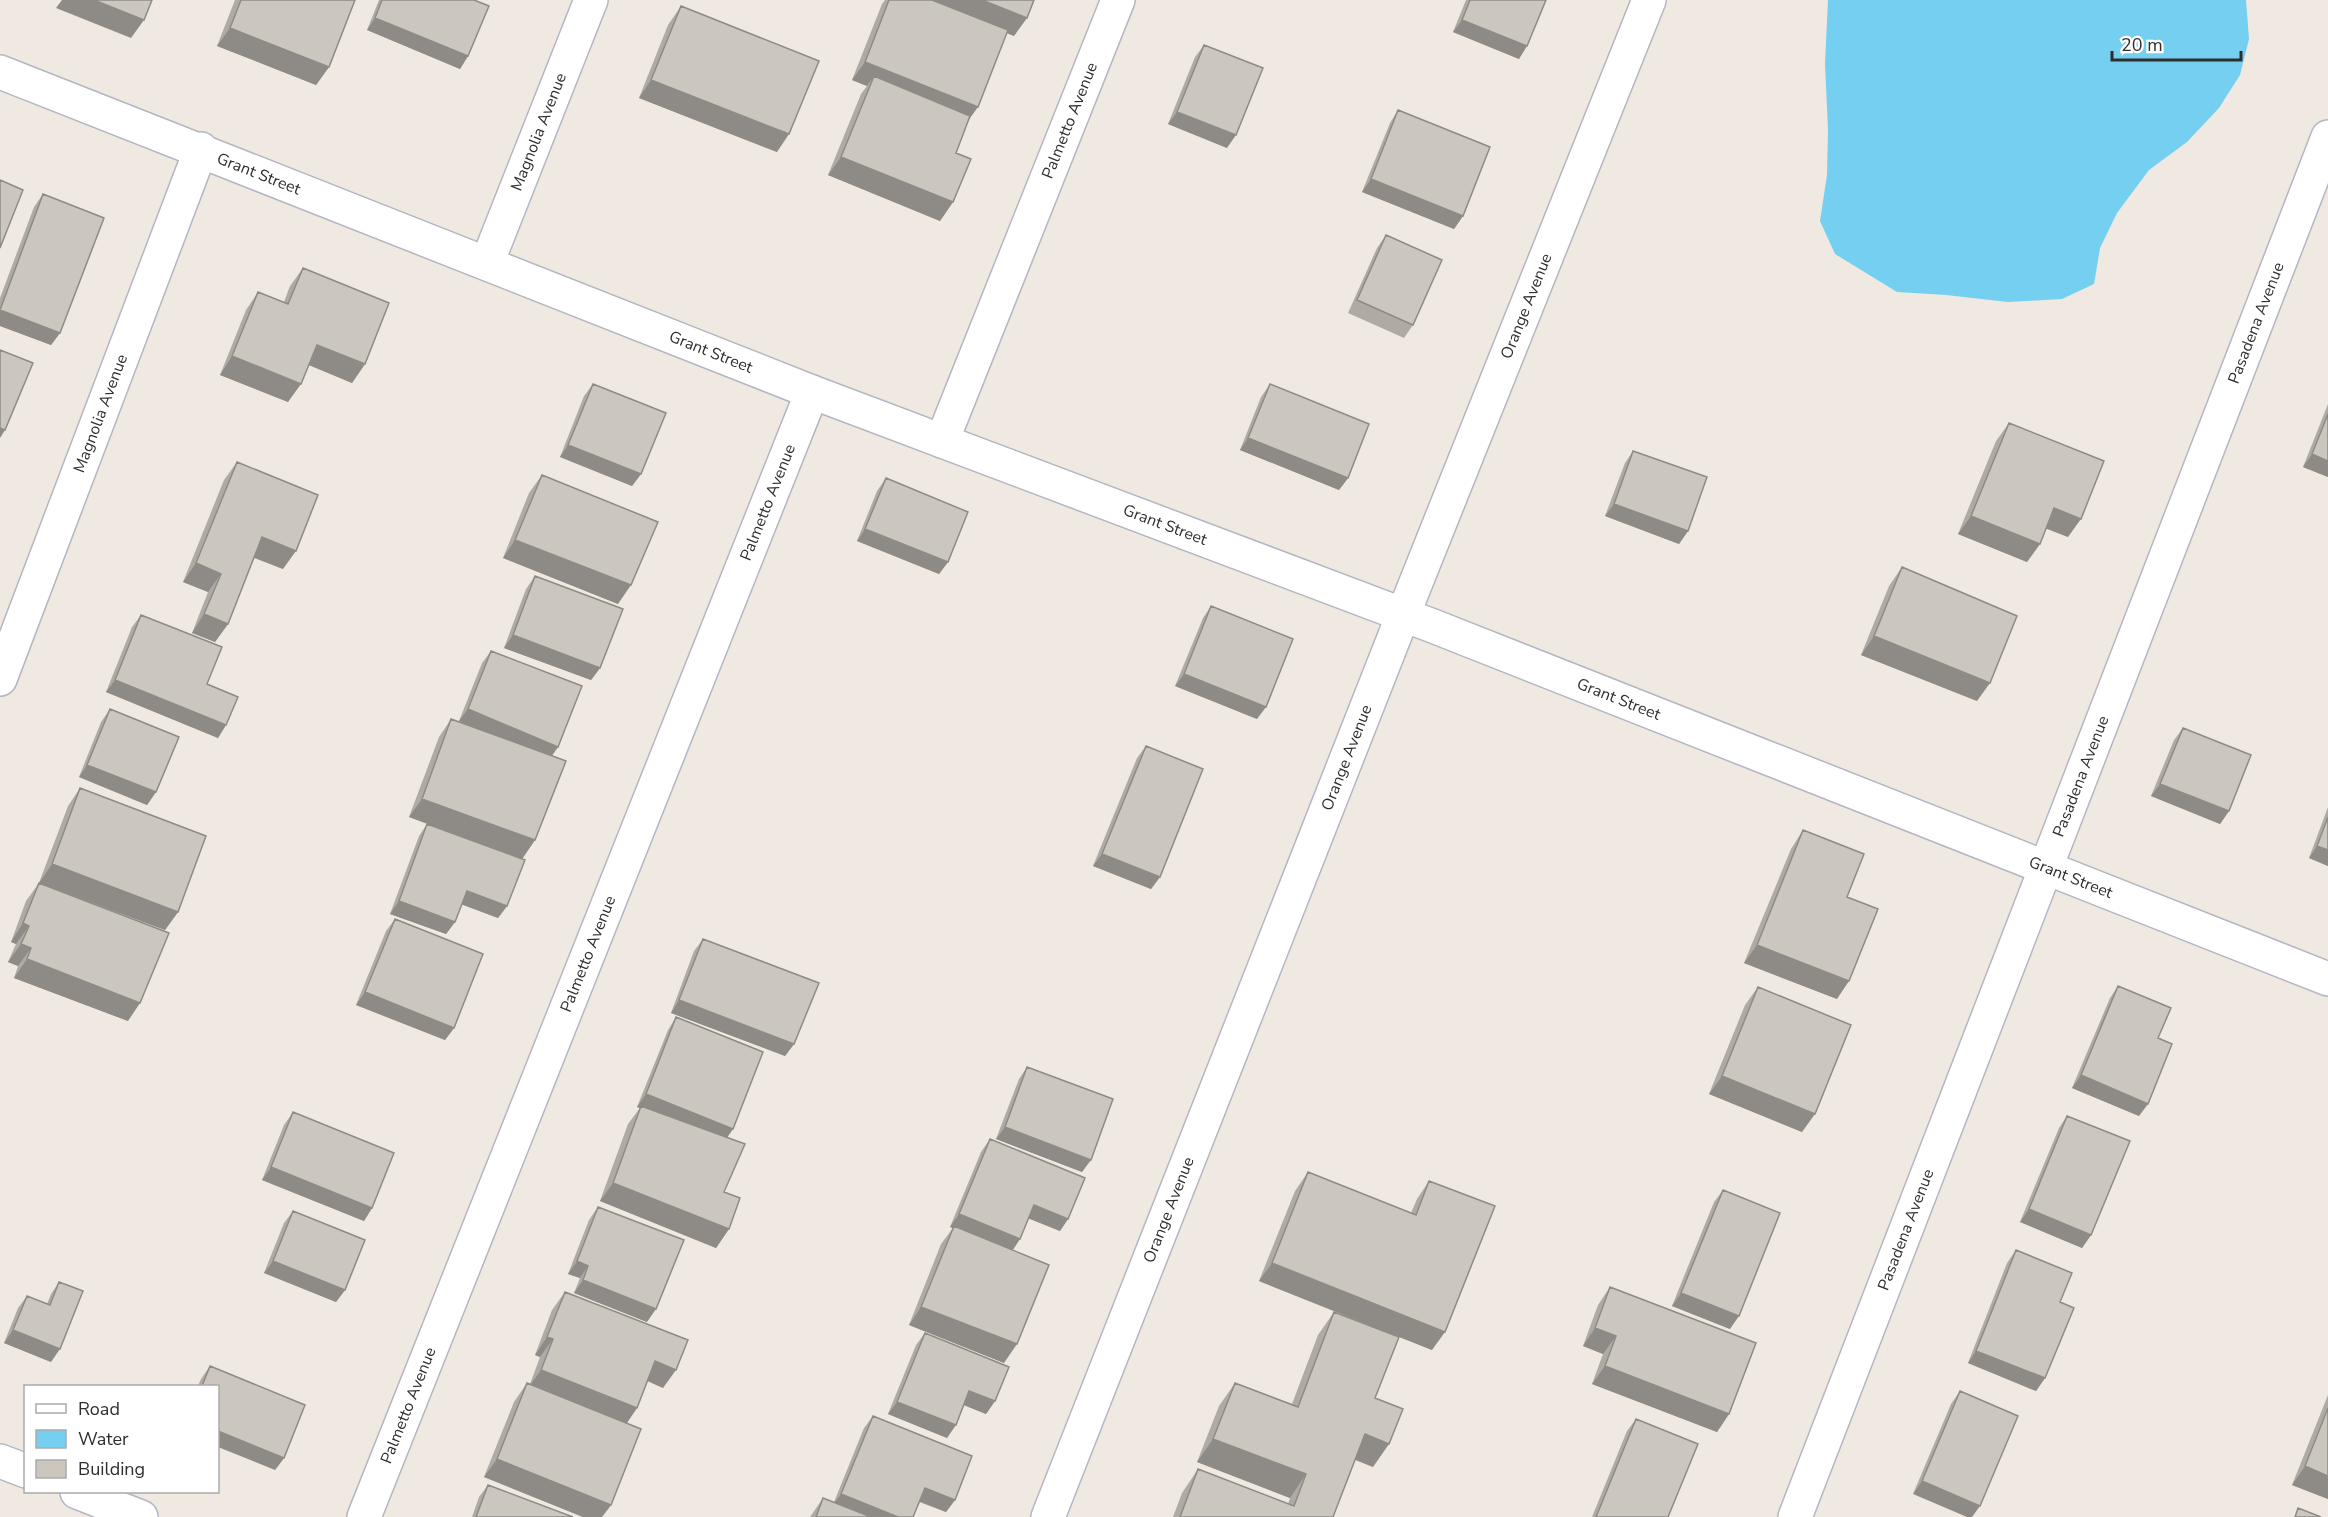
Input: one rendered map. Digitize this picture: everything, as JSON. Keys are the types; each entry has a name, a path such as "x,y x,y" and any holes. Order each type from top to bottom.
{"street":[{"name":"Magnolia Avenue","path":"487,264 591,0"},
{"name":"Palmetto Avenue","path":"942,441 1118,0"},
{"name":"Orange Avenue","path":"1048,1517 1403,615 1649,0"},
{"name":"Grant Street","path":"0,72 201,149 812,392 1403,615 2328,979"},
{"name":"Pasadena Avenue","path":"1795,1517 2328,137"},
{"name":"Magnolia Avenue","path":"0,679 201,149"},
{"name":"Palmetto Avenue","path":"364,1517 812,392"},
{"path":"0,1461 24,1470"},
{"path":"82,1493 141,1517"}],"water":[{"path":"1828,0 2246,0 2249,39 2240,75 2219,108 2187,142 2149,170 2117,213 2100,248 2094,284 2062,299 2008,302 1897,292 1835,254 1820,221 1827,175 1828,130 1825,64"}],"building":[{"path":"94,0 152,0 144,20"},
{"path":"241,0 355,0 329,67 230,28"},
{"path":"382,0 474,0 489,6 468,56 375,18"},
{"path":"889,0 932,0 1008,30 978,107 865,62"},
{"path":"982,0 1034,0 1027,18"},
{"path":"1470,0 1546,0 1527,46 1462,20"},
{"path":"681,6 819,61 789,134 651,80"},
{"path":"1204,45 1263,68 1236,135 1177,112"},
{"path":"874,76 970,116 956,153 971,159 953,202 841,157"},
{"path":"1398,110 1490,147 1463,216 1371,179"},
{"path":"0,180 23,190 0,248"},
{"path":"43,194 104,218 60,333 0,310"},
{"path":"1386,235 1442,260 1413,325 1357,300"},
{"path":"303,268 389,303 365,364 317,345 301,384 232,356 258,292 288,304"},
{"path":"0,350 33,363 5,430 0,428"},
{"path":"593,384 666,413 641,474 568,445"},
{"path":"1270,384 1369,424 1348,478 1248,438"},
{"path":"2328,414 2328,461 2312,454"},
{"path":"2009,423 2104,461 2081,519 2054,508 2040,544 1971,516"},
{"path":"1633,451 1707,477 1688,531 1614,504"},
{"path":"237,462 318,495 296,551 262,537 228,624 204,614 221,574 196,563"},
{"path":"542,475 658,522 631,585 515,540"},
{"path":"886,478 968,512 948,562 865,529"},
{"path":"1902,567 2017,616 1990,683 1874,636"},
{"path":"535,576 623,609 600,668 513,635"},
{"path":"1211,606 1293,639 1266,707 1184,674"},
{"path":"141,615 222,647 207,684 238,697 226,725 115,680"},
{"path":"491,651 582,686 558,747 468,709"},
{"path":"110,709 179,737 156,792 87,765"},
{"path":"451,719 566,761 535,840 422,799"},
{"path":"2183,728 2251,755 2229,811 2160,784"},
{"path":"1146,746 1203,769 1160,877 1102,854"},
{"path":"80,788 206,836 178,912 52,864"},
{"path":"2328,817 2328,850 2317,846"},
{"path":"427,824 525,860 507,906 467,891 455,922 399,901"},
{"path":"1803,830 1864,854 1847,897 1878,909 1849,981 1757,945"},
{"path":"39,883 169,933 140,1003 27,959 31,948 21,944 29,926 23,923"},
{"path":"395,919 483,954 454,1028 365,992"},
{"path":"703,939 819,983 794,1044 679,1000"},
{"path":"2118,986 2171,1008 2158,1038 2172,1044 2148,1104 2081,1075"},
{"path":"1758,987 1851,1025 1815,1114 1722,1076"},
{"path":"676,1017 763,1052 733,1129 646,1094"},
{"path":"1027,1067 1113,1099 1091,1160 1005,1127"},
{"path":"641,1106 745,1144 724,1192 740,1198 729,1229 613,1183"},
{"path":"293,1112 394,1153 372,1208 271,1167"},
{"path":"2067,1116 2130,1141 2091,1235 2029,1209"},
{"path":"990,1139 1085,1178 1068,1219 1034,1205 1020,1239 959,1214"},
{"path":"1308,1172 1416,1215 1429,1181 1495,1206 1445,1332 1272,1263"},
{"path":"1723,1190 1780,1213 1739,1316 1681,1293"},
{"path":"598,1207 684,1240 656,1309 583,1280 588,1266 577,1261"},
{"path":"293,1211 365,1240 345,1290 273,1261"},
{"path":"954,1226 1049,1265 1017,1344 921,1307"},
{"path":"2016,1250 2072,1273 2060,1302 2074,1308 2045,1378 1976,1351"},
{"path":"59,1282 83,1291 60,1349 13,1330 27,1296 50,1305"},
{"path":"1610,1287 1756,1343 1729,1414 1605,1366 1616,1336 1595,1328"},
{"path":"565,1292 688,1340 676,1370 655,1361 637,1408 541,1370 553,1339 547,1337"},
{"path":"1334,1312 1399,1337 1375,1398 1403,1409 1389,1444 1365,1434 1333,1517 1180,1517 1198,1469 1294,1506 1306,1474 1213,1439 1235,1383 1298,1407"},
{"path":"925,1333 1009,1367 995,1401 969,1391 956,1425 897,1402"},
{"path":"210,1366 305,1405 284,1458 219,1431 219,1385 202,1385"},
{"path":"527,1383 641,1429 611,1505 497,1459"},
{"path":"1960,1391 2018,1416 1980,1506 1922,1481"},
{"path":"2328,1408 2328,1476 2305,1466"},
{"path":"873,1416 972,1456 955,1500 925,1488 913,1517 898,1517 841,1494"},
{"path":"1636,1419 1698,1444 1668,1517 1596,1517"},
{"path":"488,1485 573,1517 476,1517"},
{"path":"823,1498 871,1517 816,1517"},
{"path":"2298,1508 2321,1517 2295,1517"}]}
